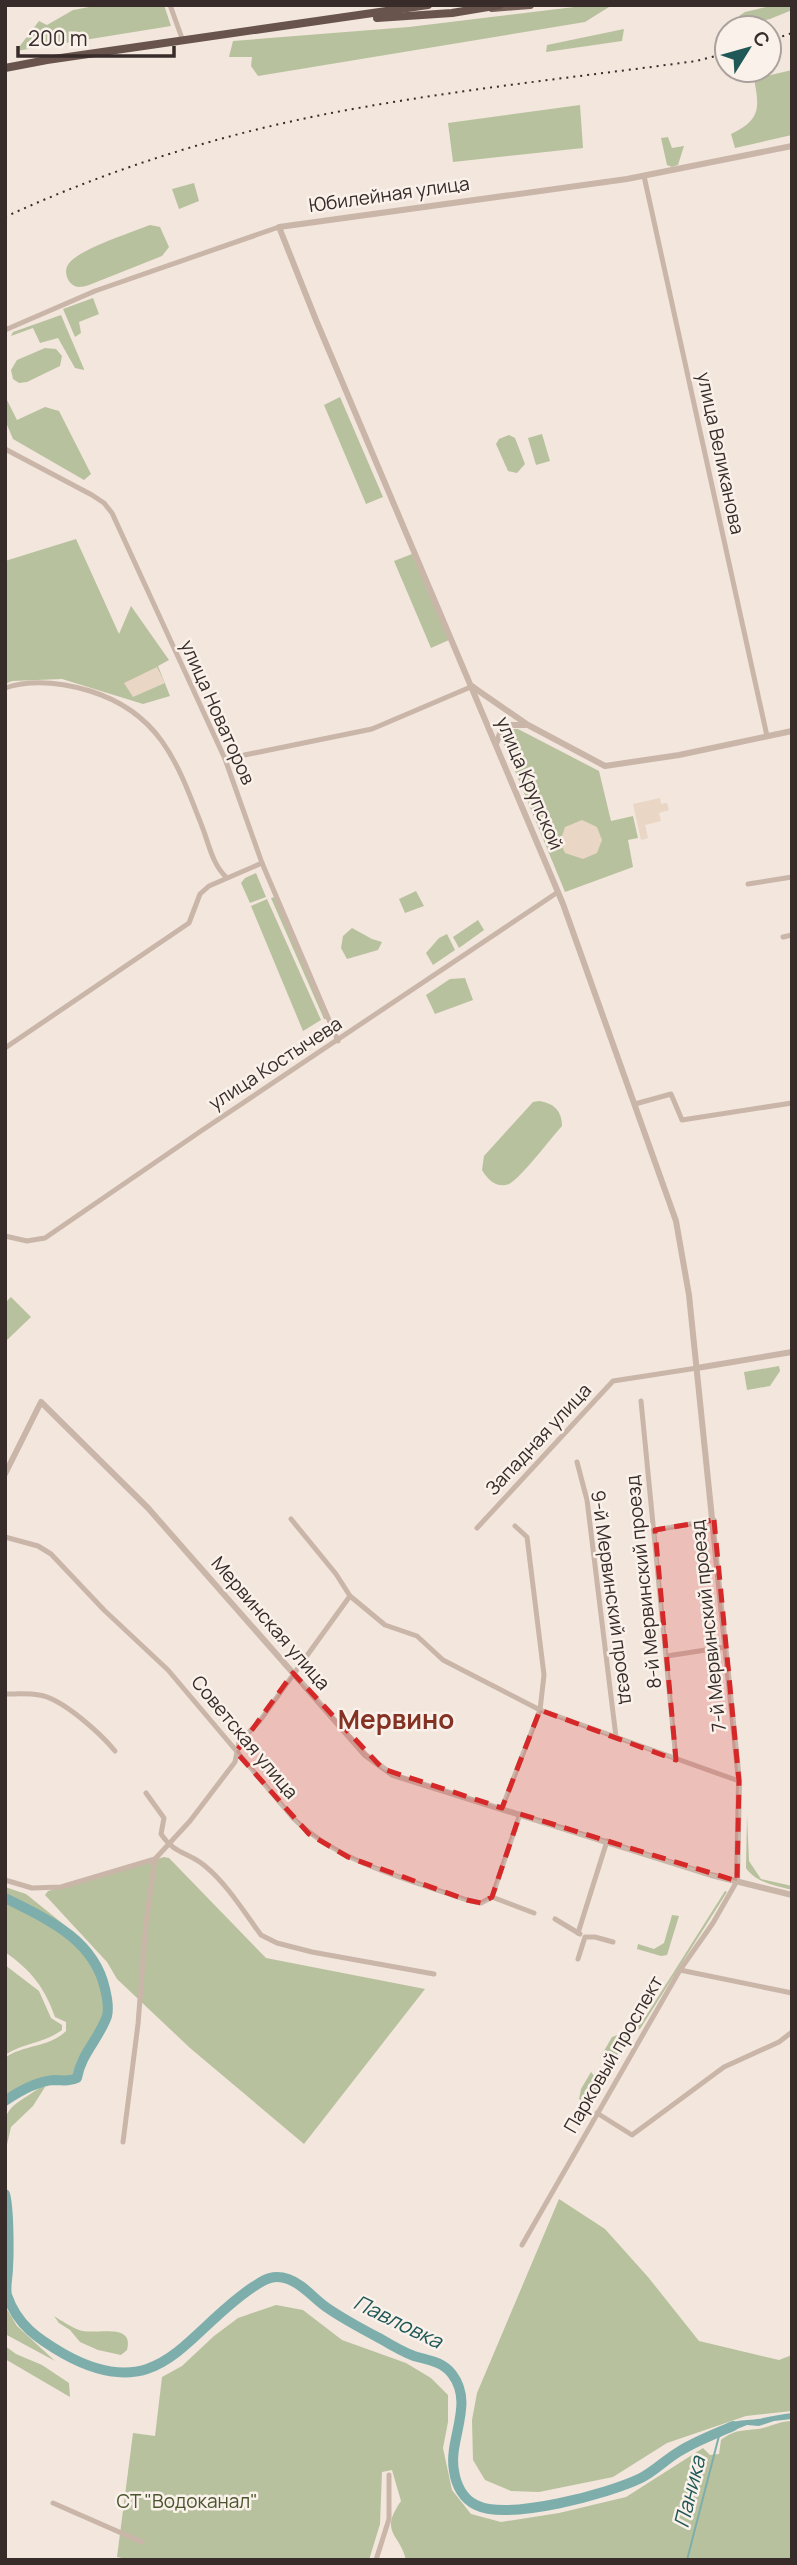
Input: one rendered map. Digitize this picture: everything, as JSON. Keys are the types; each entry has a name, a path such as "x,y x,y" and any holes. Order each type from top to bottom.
{"highway":[{"path":"5,68 428,5"},
{"path":"321,22 452,13 500,5"}],"main road":[{"path":"486,8 530,5"}],"street":[{"path":"170,5 183,41"},
{"name":"Юбилейная улица","path":"5,330 95,290 279,227 645,176 792,146"},
{"name":"улица Великанова","path":"645,176 767,736"},
{"name":"улица Крупской","path":"279,227 558,892 679,1233 697,1368"},
{"name":"улица Новаторов","path":"5,449 92,495 112,513 225,759 262,863 338,1041"},
{"path":"5,688 66,683 111,698 148,722 182,775 216,864 226,877"},
{"path":"225,759 364,732 473,686 528,725 605,766 679,755 792,731"},
{"path":"483,711 484,704 493,702"},
{"path":"496,744 501,731 507,725 528,725"},
{"path":"5,1048 189,923 200,894 209,886 262,863"},
{"path":"748,884 792,877"},
{"name":"улица Костычева","path":"5,1236 27,1241 46,1238 558,892"},
{"path":"783,937 792,935"},
{"path":"635,1104 671,1094 682,1120 792,1103"},
{"name":"Западная улица","path":"477,1528 613,1381 792,1352"},
{"name":"7-й Мервинский проезд","path":"697,1368 739,1781 737,1881"},
{"name":"8-й Мервинский проезд","path":"641,1401 676,1760"},
{"name":"Мервинская улица","path":"5,1474 41,1402 148,1508 365,1755 383,1769 405,1779 711,1875 792,1895"},
{"name":"9-й Мервинский проезд","path":"577,1462 587,1500 616,1737"},
{"path":"291,1519 350,1596 385,1625 417,1636 443,1660 540,1710 739,1781"},
{"path":"655,1530 714,1520"},
{"path":"502,1808 540,1710 544,1675 527,1537 515,1526"},
{"name":"Советская улица","path":"5,1537 38,1546 51,1554 104,1610 168,1670 236,1752 309,1833 348,1857 467,1900 481,1903 492,1897 534,1913"},
{"path":"5,1880 32,1888 61,1887 155,1859 190,1821 235,1762 239,1742 259,1722 350,1596"},
{"path":"667,1656 725,1647"},
{"path":"5,1694 41,1695 85,1721 116,1751"},
{"path":"146,1793 164,1818 161,1834 169,1844 186,1857 208,1868 261,1935 269,1940 312,1952 434,1974"},
{"path":"492,1897 520,1814"},
{"path":"578,1959 581,1935 607,1841"},
{"path":"123,2142 155,1859"},
{"name":"Парковый проспект","path":"522,2245 680,1970 713,1923 737,1881"},
{"path":"555,1919 581,1935 613,1942"},
{"path":"680,1970 792,1993"},
{"path":"597,2113 632,2135 723,2067 779,2042 792,2032"},
{"path":"376,2560 389,2519 389,2475"},
{"path":"54,2503 142,2542"}],"highlighted area":[{"path":"714,1520 739,1781 737,1881 520,1814 492,1897 481,1903 467,1900 348,1857 309,1834 236,1752 293,1673 383,1769 502,1808 540,1710 676,1760 655,1530"}],"green space":[{"path":"100,5 164,5 171,26 16,51 39,21 47,25 73,10"},
{"path":"591,5 609,7 585,22 258,76 251,66 252,57 229,57 233,41 409,27"},
{"path":"774,5 792,5 792,10 782,14 742,14"},
{"path":"624,29 622,41 546,52 547,45"},
{"path":"792,70 792,135 735,148 731,134 748,124 756,112 755,84 783,84 783,72"},
{"path":"580,105 583,148 453,162 448,123"},
{"path":"668,137 672,148 684,146 678,165 672,167 667,165 661,138"},
{"path":"194,183 199,201 179,209 172,189"},
{"path":"150,225 160,227 169,247 162,256 87,286 74,286 69,280 66,269 76,257 96,246"},
{"path":"93,298 99,314 79,322 81,333 75,337 63,309"},
{"path":"61,315 84,370 75,368 58,338 40,343 33,328 11,336 13,332"},
{"path":"45,348 56,349 62,356 60,366 27,382 19,383 13,379 11,370 17,360"},
{"path":"5,396 17,420 45,407 59,411 91,474 84,480 13,439 5,420"},
{"path":"340,397 383,497 366,504 324,405"},
{"path":"542,434 550,461 536,465 528,438"},
{"path":"509,435 515,438 525,464 517,473 508,471 496,444 499,439"},
{"path":"76,539 119,634 131,606 169,660 158,666 170,696 143,704 62,679 12,681 5,684 5,561"},
{"path":"412,554 449,640 431,648 394,561"},
{"path":"518,729 599,771 611,821 633,816 638,838 628,840 633,867 565,892 503,742 504,732"},
{"path":"256,873 266,897 250,903 241,883"},
{"path":"416,891 424,906 405,913 399,899"},
{"path":"275,897 327,1019 324,1019 271,898"},
{"path":"267,899 321,1020 303,1031 251,906"},
{"path":"478,920 484,930 459,948 453,937"},
{"path":"352,928 382,942 378,950 347,959 341,948 343,936"},
{"path":"447,934 455,950 433,965 426,953 439,938"},
{"path":"465,978 473,1000 435,1014 426,995 450,979"},
{"path":"539,1101 556,1109 561,1116 562,1126 514,1180 505,1185 493,1182 482,1170 484,1156 533,1102"},
{"path":"11,1297 31,1317 7,1340 5,1303"},
{"path":"779,1366 780,1371 770,1386 747,1390 744,1372"},
{"path":"747,1816 749,1861 761,1879 792,1886 792,1890 760,1880 746,1868"},
{"path":"164,1857 169,1858 266,1958 425,1989 304,2144 190,2048 117,1979 107,1962 45,1895 48,1891"},
{"path":"5,1887 26,1894 81,1942 103,1978 108,2014 94,2044 87,2049 77,2078 41,2082 5,2101 5,2058 59,2036 66,2031 66,2022 55,2017 36,1980 5,1952"},
{"path":"725,1891 727,1892 640,2029 633,2032 644,2019"},
{"path":"672,1915 679,1916 667,1955 661,1956 637,1949 638,1944 654,1949 664,1943"},
{"path":"5,1965 39,1991 51,2018 62,2025 62,2030 5,2055"},
{"path":"623,2033 628,2035 612,2065 608,2056 600,2058 612,2037"},
{"path":"591,2072 596,2078 604,2078 588,2107 579,2099 581,2089"},
{"path":"45,2087 33,2106 11,2127 6,2149 6,2116 21,2100"},
{"path":"559,2199 605,2229 699,2341 779,2360 792,2355 792,2411 746,2416 667,2443 613,2477 539,2492 511,2491 485,2480 473,2460 472,2420 477,2393"},
{"name":"СТ \"Водоканал\"","path":"276,2305 303,2310 342,2340 406,2363 431,2378 448,2395 448,2422 443,2448 452,2490 471,2514 501,2522 559,2513 626,2497 703,2448 710,2455 719,2454 721,2440 731,2434 792,2421 792,2560 406,2560 391,2526 401,2501 392,2470 382,2472 380,2524 369,2560 132,2560 117,2557 133,2433 155,2436 162,2377 182,2366 238,2318"},
{"path":"5,2306 17,2326 55,2361 5,2334"},
{"path":"54,2316 79,2330 111,2331 125,2335 128,2341 127,2350 121,2355 98,2350 80,2342"},
{"path":"5,2346 69,2383 70,2397 5,2359"}],"shaded area":[{"path":"157,667 165,683 133,697 124,683"},
{"path":"660,798 661,804 667,803 669,810 659,813 661,821 645,825 648,838 641,840 633,804"},
{"path":"582,820 597,827 602,840 597,853 583,859 565,853 560,842 565,827"}],"water":[{"path":"792,2413 792,2419 759,2426 747,2425 720,2436 726,2425 738,2421"}],"waterway":[{"path":"5,1898 52,1923 80,1944 99,1972 106,1992 108,2010 104,2024 82,2061 77,2078 41,2082 5,2101"},
{"name":"Павловка","path":"5,2194 8,2231 7,2295 16,2315 46,2343 97,2368 125,2373 148,2368 169,2358 257,2284 274,2277 288,2279 346,2320 414,2356 439,2364 452,2374 461,2397 454,2447 454,2471 461,2491 476,2505 491,2509 534,2508 606,2491 641,2478 686,2447 733,2426"},
{"name":"Паника","path":"687,2560 720,2432"}],"railway":[{"path":"783,36 792,33"},
{"path":"5,217 138,164 276,125 411,99 713,57"}],"district":[{"name":"Мервино","path":"396,1720"}]}
